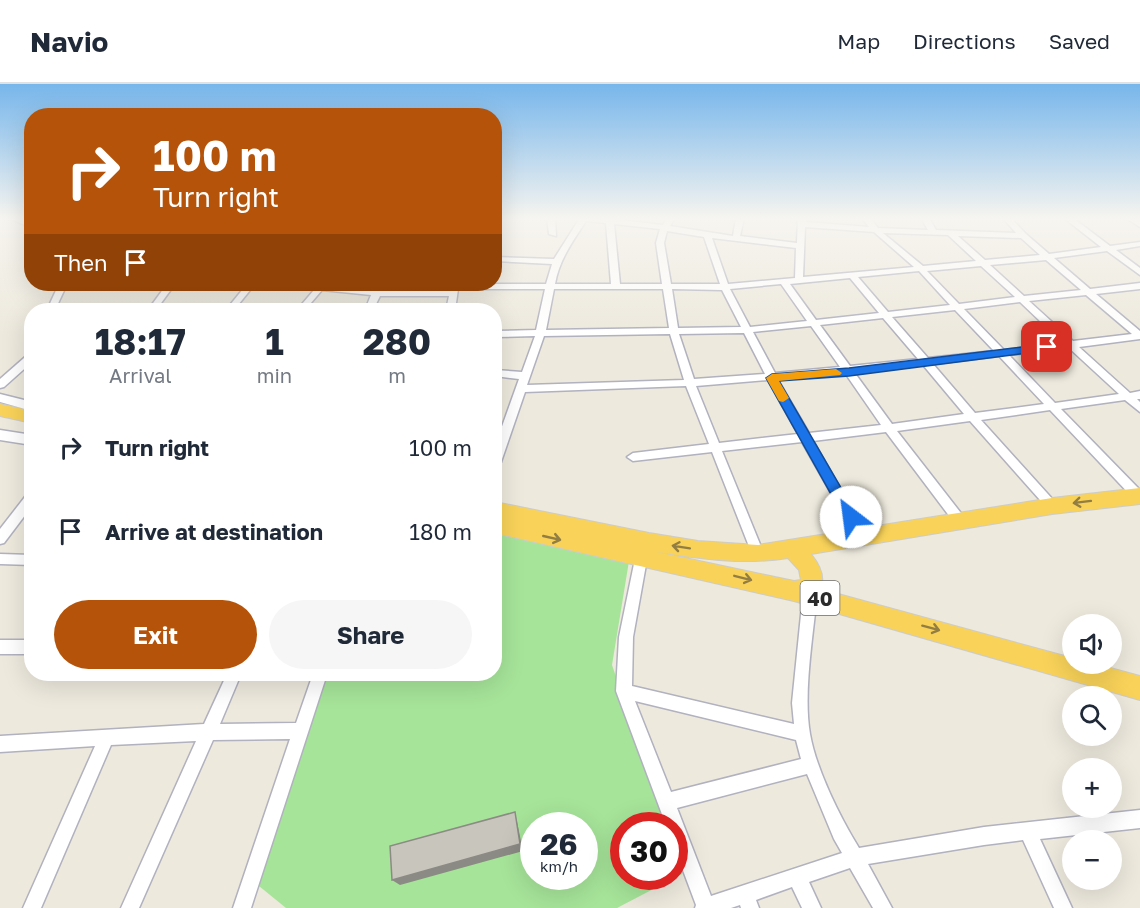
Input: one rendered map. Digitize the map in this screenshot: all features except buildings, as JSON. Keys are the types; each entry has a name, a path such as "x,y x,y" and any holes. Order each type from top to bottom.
{"highway":[{"path":"0,410 24,415"},
{"path":"0,424 24,428"},
{"path":"502,511 649,542 698,550 758,554 1052,506 1139,496"},
{"name":"40","path":"502,527 641,559 720,573 802,593 1140,688"},
{"path":"793,550 804,558 812,572 812,583 802,593"}],"street":[{"path":"502,437 522,389 540,335 549,286 560,256"},
{"path":"613,256 616,288"},
{"path":"662,256 674,333 690,384 714,449 758,554"},
{"path":"714,256 725,287 772,378 862,537"},
{"path":"799,280 800,256"},
{"path":"908,256 1139,496"},
{"path":"973,256 1140,408"},
{"path":"502,287 725,287 1051,256"},
{"path":"1118,256 1140,272"},
{"path":"1047,257 1140,336"},
{"path":"502,259 557,262"},
{"path":"852,275 924,362 1052,506"},
{"path":"784,282 889,428 960,521"},
{"path":"502,334 749,330 1140,286"},
{"path":"236,303 245,291"},
{"path":"307,303 318,291"},
{"path":"522,389 690,384 849,372 1140,336"},
{"path":"0,385 24,363"},
{"path":"502,374 526,376"},
{"path":"633,457 973,418 1140,395"},
{"path":"0,398 24,405"},
{"path":"0,435 24,439"},
{"path":"0,539 24,507"},
{"path":"0,559 24,560"},
{"path":"641,559 626,638 624,691 670,812"},
{"path":"802,593 800,703 802,734 811,765 853,858 883,908"},
{"path":"0,647 24,647"},
{"path":"130,908 231,681"},
{"path":"242,908 318,681"},
{"path":"624,691 802,734"},
{"path":"0,744 208,732 302,731"},
{"path":"32,908 106,739"},
{"path":"666,802 811,765"},
{"path":"688,861 705,907 747,901 796,876 853,858 984,836 1140,819"},
{"path":"1028,832 1063,908"},
{"path":"796,876 812,908"}],"green space":[{"path":"502,535 629,561 612,665 663,812 610,812 610,890 651,890 617,908 286,908 259,886 326,681 502,681"}],"slow traffic":[{"path":"783,398 772,378 836,373"}],"route":[{"path":"851,517 772,378 849,372 1047,347"}]}
